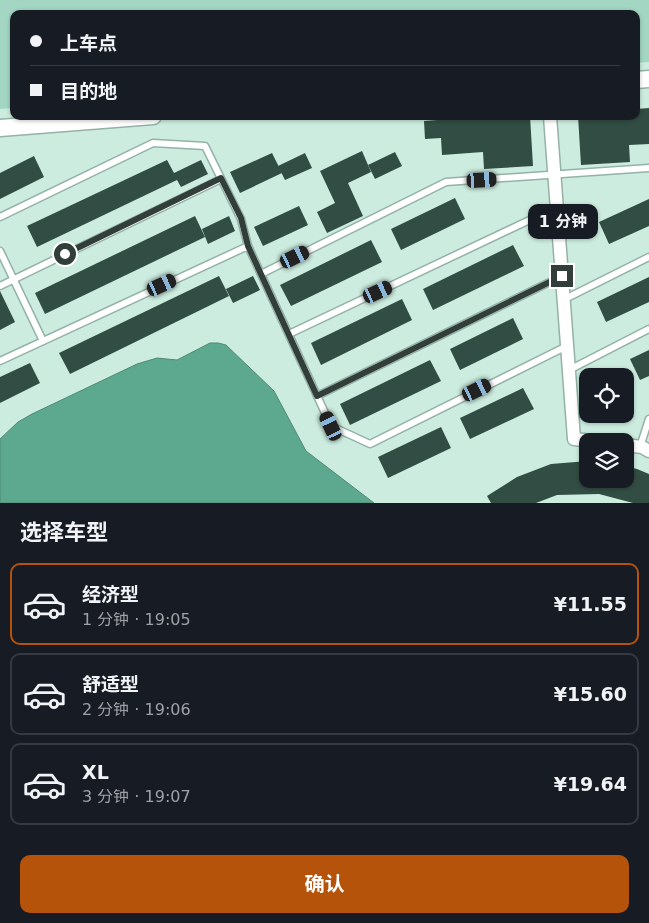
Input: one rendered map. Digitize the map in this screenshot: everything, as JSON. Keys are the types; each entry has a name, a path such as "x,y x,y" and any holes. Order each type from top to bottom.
{"street":[{"path":"0,128 102,120"},
{"path":"550,120 574,439 579,440"}],"lane":[{"path":"0,217 152,143 205,146 241,218 248,246 331,426 370,444 567,346"},
{"path":"261,274 446,182 649,168"},
{"path":"0,286 221,178"},
{"path":"289,334 557,207"},
{"path":"0,361 248,246"},
{"path":"0,251 43,341"},
{"path":"564,300 649,257"},
{"path":"317,396 562,276"},
{"path":"569,370 649,329"},
{"path":"644,449 649,419"}],"shaded area":[{"path":"0,0 649,0 649,62 640,63 640,10 10,10 10,108 0,109"},
{"path":"210,343 226,345 274,391 306,451 374,503 0,503 0,439 18,422 137,364 157,358 177,360"}],"building":[{"path":"649,108 649,144 629,145 630,162 581,165 578,120 640,120 640,109"},
{"path":"530,120 533,166 484,169 483,152 442,155 441,138 425,139 424,121"},
{"path":"362,151 371,172 348,183 363,216 327,233 317,212 335,203 320,171"},
{"path":"395,152 402,166 375,179 368,165"},
{"path":"272,153 282,173 240,193 230,172"},
{"path":"305,153 312,168 285,180 278,166"},
{"path":"34,156 44,177 0,199 0,173"},
{"path":"167,160 174,173 201,160 208,174 181,187 177,180 37,247 27,226"},
{"path":"455,198 465,219 401,250 391,229"},
{"path":"649,199 649,226 609,244 599,222"},
{"path":"299,206 308,225 263,246 254,227"},
{"path":"195,216 205,237 45,314 35,293"},
{"path":"229,216 235,231 208,244 202,229"},
{"path":"371,240 382,262 291,306 280,285"},
{"path":"513,245 524,266 433,310 423,289"},
{"path":"219,276 229,296 70,374 59,353"},
{"path":"253,276 260,290 233,303 226,289"},
{"path":"649,277 649,302 606,322 597,302"},
{"path":"0,291 15,322 0,330"},
{"path":"402,299 412,320 321,365 311,343"},
{"path":"513,318 523,339 460,370 450,349"},
{"path":"649,350 649,376 640,380 630,359"},
{"path":"430,360 441,381 350,425 340,404"},
{"path":"30,363 40,383 0,403 0,377"},
{"path":"523,388 534,409 470,439 460,418"},
{"path":"441,427 451,448 388,478 378,457"},
{"path":"579,462 579,488 634,488 634,468 637,469 649,474 649,503 633,503 599,494 557,495 536,503 491,503 487,496 517,477 551,464"}],"route":[{"path":"65,254 221,178 241,218 248,246 317,396 562,276"}]}
